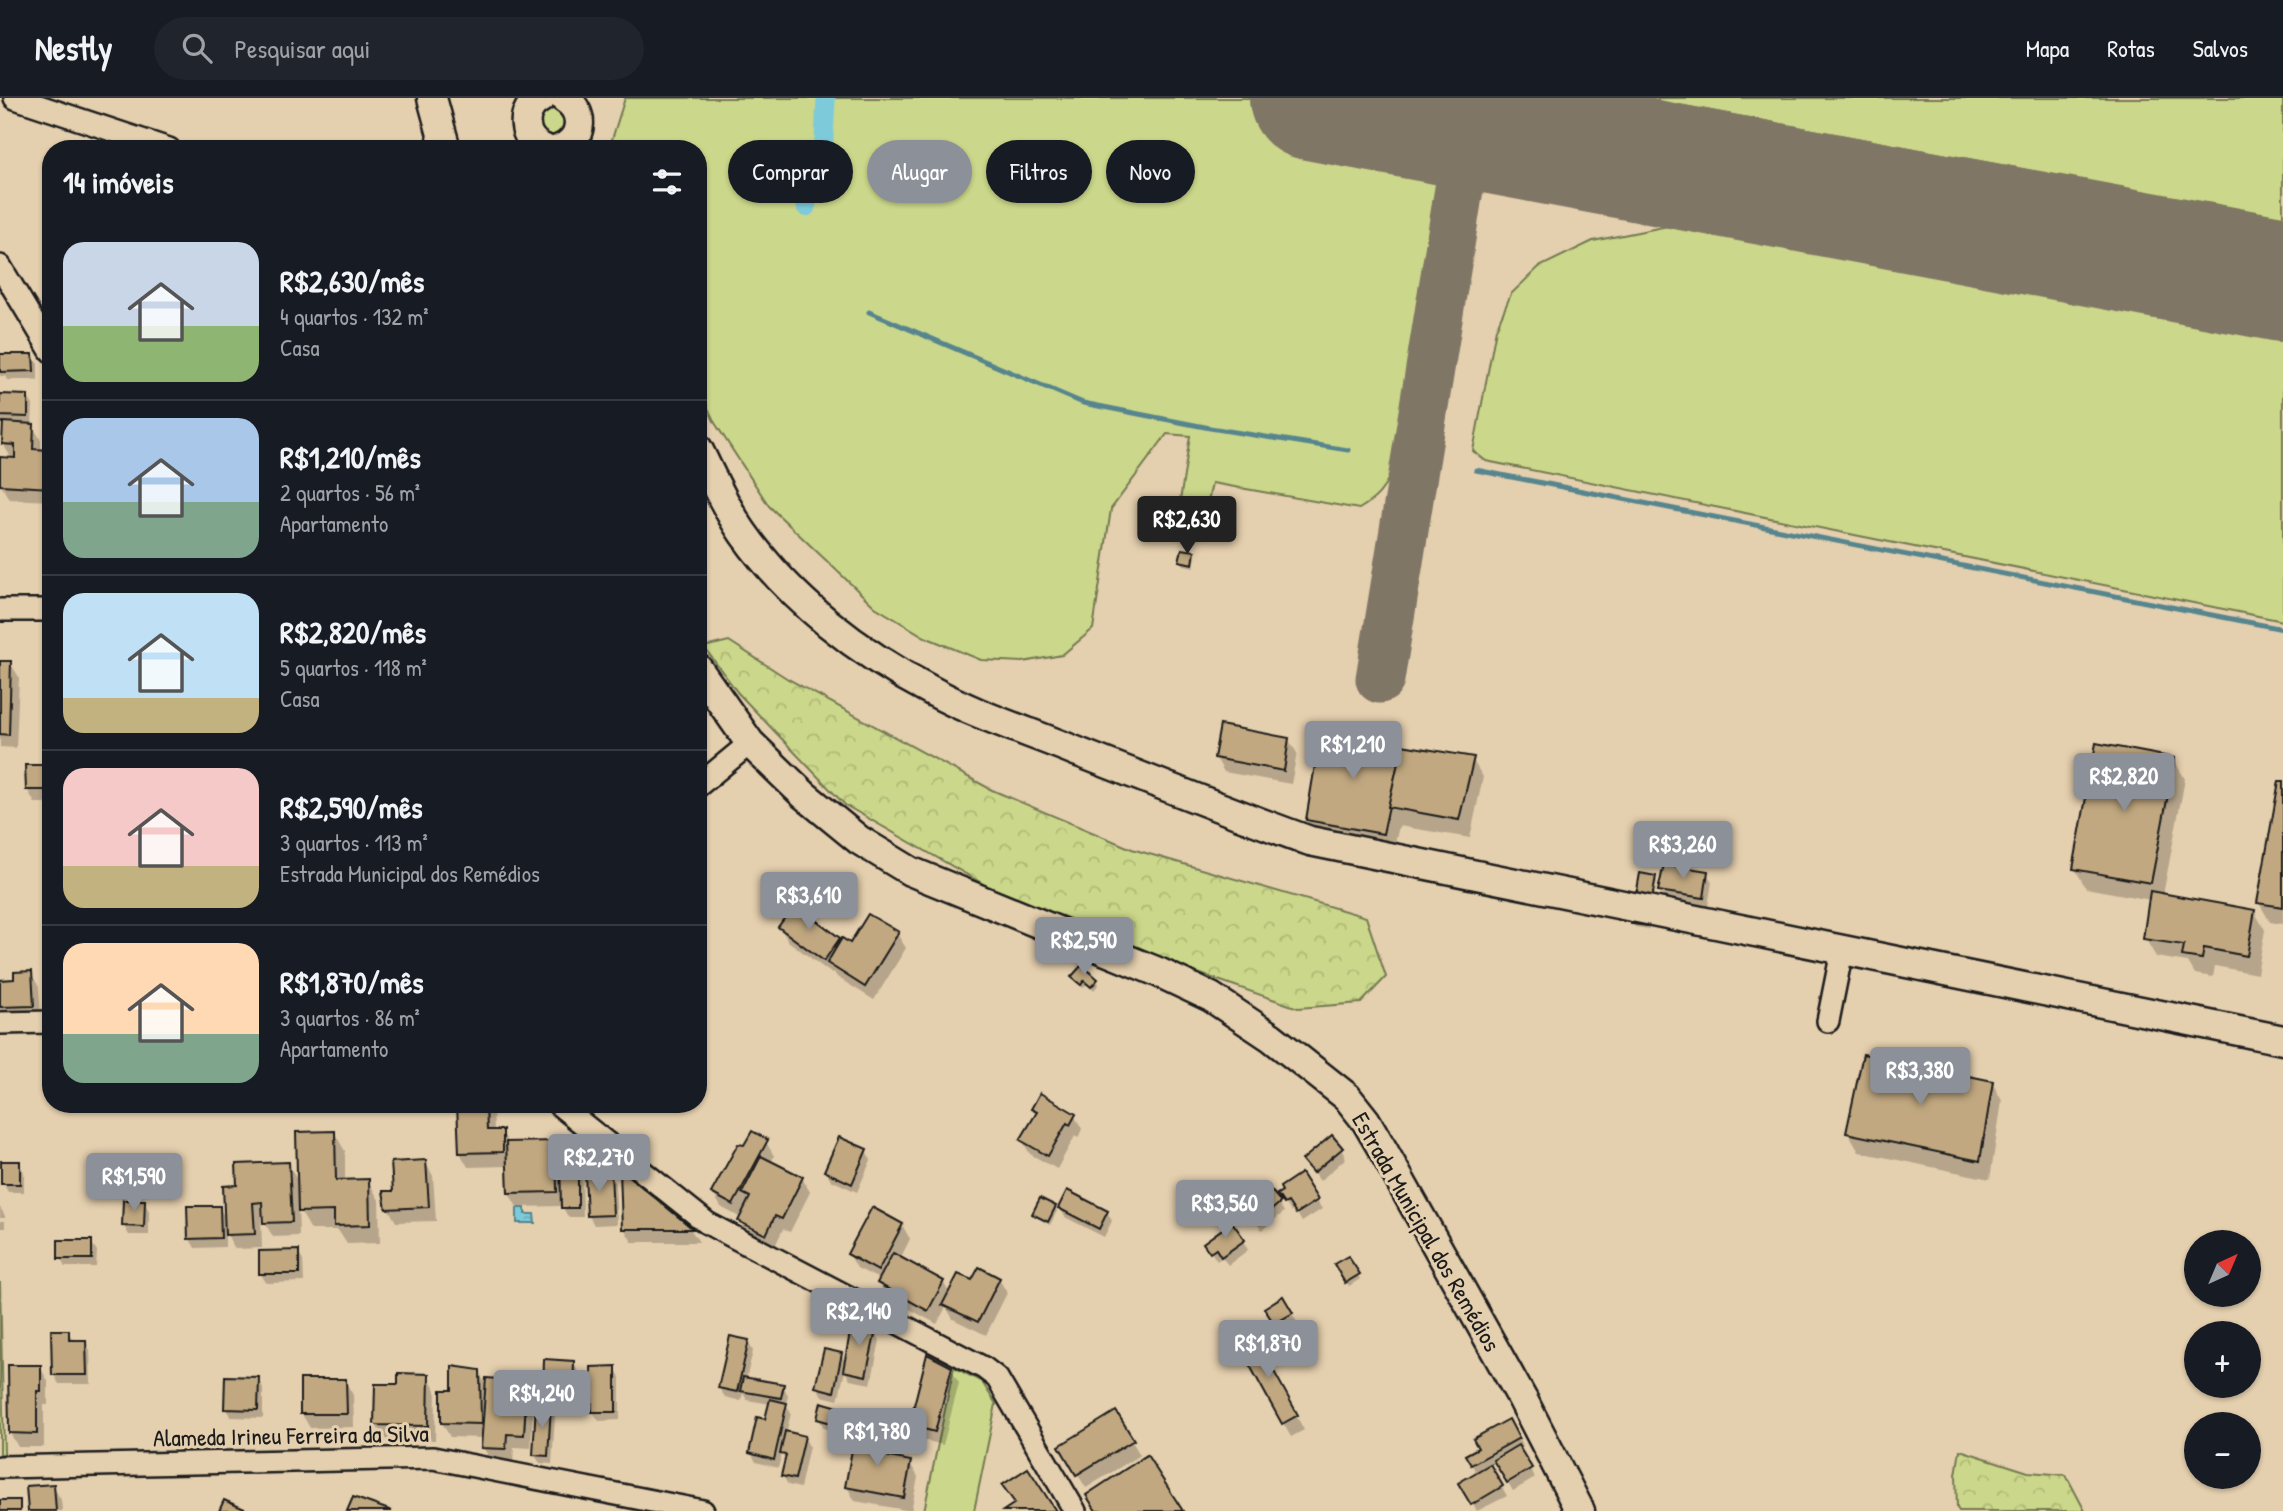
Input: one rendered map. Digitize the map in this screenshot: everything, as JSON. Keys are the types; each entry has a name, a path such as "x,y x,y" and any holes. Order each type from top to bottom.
{"street":[{"path":"15,98 142,140"},
{"path":"432,98 444,140"},
{"path":"532,132 530,106 541,98"},
{"path":"573,106 577,135 573,140"},
{"path":"573,106 583,140"},
{"path":"0,266 42,336"},
{"path":"707,467 743,532 776,573 851,642 933,692 1212,805 1310,841 2283,1041"},
{"path":"0,610 42,611"},
{"name":"Estrada Municipal dos Remédios","path":"707,682 750,743 804,795 850,832 910,871 1158,972 1211,997 1271,1037 1347,1097 1366,1121 1383,1150 1523,1400 1580,1511"},
{"path":"707,779 750,743"},
{"path":"1828,1021 1842,951"},
{"path":"0,1023 42,1022"},
{"path":"569,1113 708,1223 972,1362 997,1378 1075,1511"},
{"name":"Alameda Irineu Ferreira da Silva","path":"0,1467 433,1458 703,1511"}],"green space":[{"path":"625,98 1305,98 1294,152 1441,180 1391,471 1386,484 1375,498 1359,509 1212,483 1204,520 1179,508 1190,436 1167,434 1111,509 1093,629 1062,655 1023,662 981,660 925,637 875,607 769,506 715,423 707,406 707,140 612,140"},
{"path":"1640,98 2283,98 2283,217"},
{"path":"552,109 562,113 566,123 562,133 552,137 542,133 538,123 542,113"},
{"path":"1678,224 2283,339 2283,621 1486,461 1473,451 1496,329 1511,294 1539,267 1593,241"},
{"path":"729,641 788,679 992,790 1132,849 1366,917 1386,977 1361,1003 1298,1008 1181,967 1008,898 845,805 738,693 707,651 707,646"},
{"path":"0,1282 4,1454 0,1454"},
{"path":"954,1367 982,1382 996,1404 974,1511 924,1511"},
{"path":"1960,1450 2028,1472 2066,1475 2085,1511 1959,1511 1956,1475"}],"water":[{"path":"517,1208 525,1208 525,1214 534,1214 535,1223 517,1223"}],"building":[{"path":"0,354 33,354 34,371 0,372"},
{"path":"0,394 28,395 28,417 0,416"},
{"path":"3,422 34,424 33,449 42,450 42,487 0,485 0,457 15,458 15,445 2,444"},
{"path":"1182,549 1195,551 1193,564 1179,561"},
{"path":"0,661 11,661 9,735 0,734"},
{"path":"1220,725 1289,738 1284,771 1214,758"},
{"path":"1321,729 1402,745 1383,834 1306,820"},
{"path":"2096,743 2175,758 2151,883 2073,869"},
{"path":"1402,745 1474,757 1459,820 1388,807"},
{"path":"25,765 42,765 42,790 26,790"},
{"path":"2279,781 2283,781 2283,907 2257,903"},
{"path":"1664,864 1708,871 1704,898 1658,891"},
{"path":"1640,873 1656,876 1647,926 1631,924"},
{"path":"2150,891 2255,910 2247,956 2204,948 2202,959 2182,956 2184,945 2143,939"},
{"path":"799,898 804,902 800,908 840,938 824,961 778,927"},
{"path":"868,914 899,932 865,987 827,963 842,938 850,943"},
{"path":"1082,965 1098,979 1091,987 1084,981 1081,985 1071,977"},
{"path":"32,971 34,1006 0,1007 0,980 14,979 14,972"},
{"path":"1863,1054 1993,1081 1980,1161 1846,1133"},
{"path":"1040,1093 1076,1114 1070,1125 1067,1123 1048,1156 1020,1140 1037,1112 1031,1109"},
{"path":"457,1113 486,1113 487,1130 503,1130 503,1152 459,1153"},
{"path":"335,1131 336,1180 369,1179 370,1225 334,1226 334,1211 298,1212 296,1132"},
{"path":"752,1131 768,1140 733,1205 711,1193 738,1144 744,1145"},
{"path":"1332,1135 1343,1148 1313,1173 1302,1160"},
{"path":"839,1137 867,1149 852,1184 824,1171"},
{"path":"556,1141 557,1192 508,1193 506,1142"},
{"path":"560,1151 578,1151 578,1208 561,1208"},
{"path":"761,1156 803,1177 782,1219 775,1216 766,1235 738,1221 750,1197 742,1193"},
{"path":"426,1160 429,1207 386,1209 383,1191 393,1191 391,1162"},
{"path":"1,1161 20,1161 20,1184 1,1184"},
{"path":"289,1162 292,1222 263,1223 262,1202 253,1203 255,1234 225,1235 223,1186 237,1185 236,1164"},
{"path":"620,1169 693,1229 622,1229"},
{"path":"611,1172 613,1215 587,1216 585,1173"},
{"path":"1301,1173 1318,1200 1296,1214 1288,1202 1284,1204 1277,1194 1282,1191 1280,1187"},
{"path":"1270,1189 1281,1202 1256,1223 1245,1210"},
{"path":"1067,1190 1108,1211 1099,1229 1058,1208"},
{"path":"1040,1198 1056,1206 1048,1222 1032,1214"},
{"path":"123,1200 145,1200 144,1227 122,1226"},
{"path":"187,1206 220,1206 221,1238 188,1239"},
{"path":"872,1207 903,1224 878,1271 847,1254"},
{"path":"1232,1222 1245,1240 1221,1257 1216,1249 1210,1253 1203,1243"},
{"path":"58,1240 92,1240 92,1259 58,1259"},
{"path":"299,1250 299,1274 259,1274 259,1251"},
{"path":"893,1253 944,1281 928,1311 877,1283"},
{"path":"1348,1256 1360,1274 1345,1283 1334,1264"},
{"path":"979,1267 1000,1278 978,1322 942,1305 958,1274 972,1280"},
{"path":"1283,1296 1293,1313 1274,1324 1264,1308"},
{"path":"853,1316 876,1330 866,1376 843,1371"},
{"path":"51,1330 69,1330 69,1340 86,1340 87,1375 52,1375"},
{"path":"1254,1335 1298,1415 1282,1424 1238,1344"},
{"path":"730,1336 749,1340 737,1392 718,1388"},
{"path":"824,1349 842,1353 834,1392 815,1387"},
{"path":"927,1354 952,1367 935,1432 909,1425"},
{"path":"544,1359 574,1361 573,1397 543,1396"},
{"path":"8,1365 41,1365 41,1391 37,1391 37,1434 9,1433"},
{"path":"452,1366 480,1370 481,1424 441,1423 441,1390 452,1390"},
{"path":"616,1366 616,1412 592,1412 591,1367"},
{"path":"398,1373 429,1374 428,1426 374,1425 375,1384 398,1384"},
{"path":"225,1376 259,1377 258,1410 224,1409"},
{"path":"743,1377 784,1384 781,1398 740,1391"},
{"path":"486,1378 527,1381 524,1435 507,1434 506,1449 481,1448"},
{"path":"300,1379 346,1379 347,1414 300,1414"},
{"path":"770,1399 787,1403 774,1460 749,1453 757,1417 765,1419"},
{"path":"821,1402 856,1412 853,1429 817,1419"},
{"path":"536,1404 551,1405 548,1456 533,1455"},
{"path":"1116,1411 1134,1440 1076,1475 1059,1446"},
{"path":"1509,1419 1519,1438 1471,1465 1465,1455 1478,1448 1473,1439"},
{"path":"785,1431 805,1436 795,1479 781,1476 786,1455 780,1454"},
{"path":"855,1434 892,1441 889,1457 911,1461 904,1498 845,1487"},
{"path":"1518,1445 1532,1468 1507,1483 1493,1460"},
{"path":"1147,1455 1183,1511 1096,1511 1086,1495"},
{"path":"1490,1464 1503,1486 1471,1505 1458,1483"},
{"path":"1028,1468 1056,1511 1003,1511 1015,1503 1002,1485"},
{"path":"54,1484 56,1511 28,1511 26,1486"},
{"path":"353,1497 392,1511 347,1511"},
{"path":"0,1500 20,1500 20,1511 0,1511"},
{"path":"224,1500 249,1511 219,1511"}],"waterway":[{"path":"806,207 824,140 826,98"},
{"path":"869,312 1083,403 1210,428 1348,450"},
{"path":"1476,470 2283,629"}],"taxiway":[{"path":"1380,679 1469,127"}],"runway":[{"path":"1311,98 2283,280"}]}
